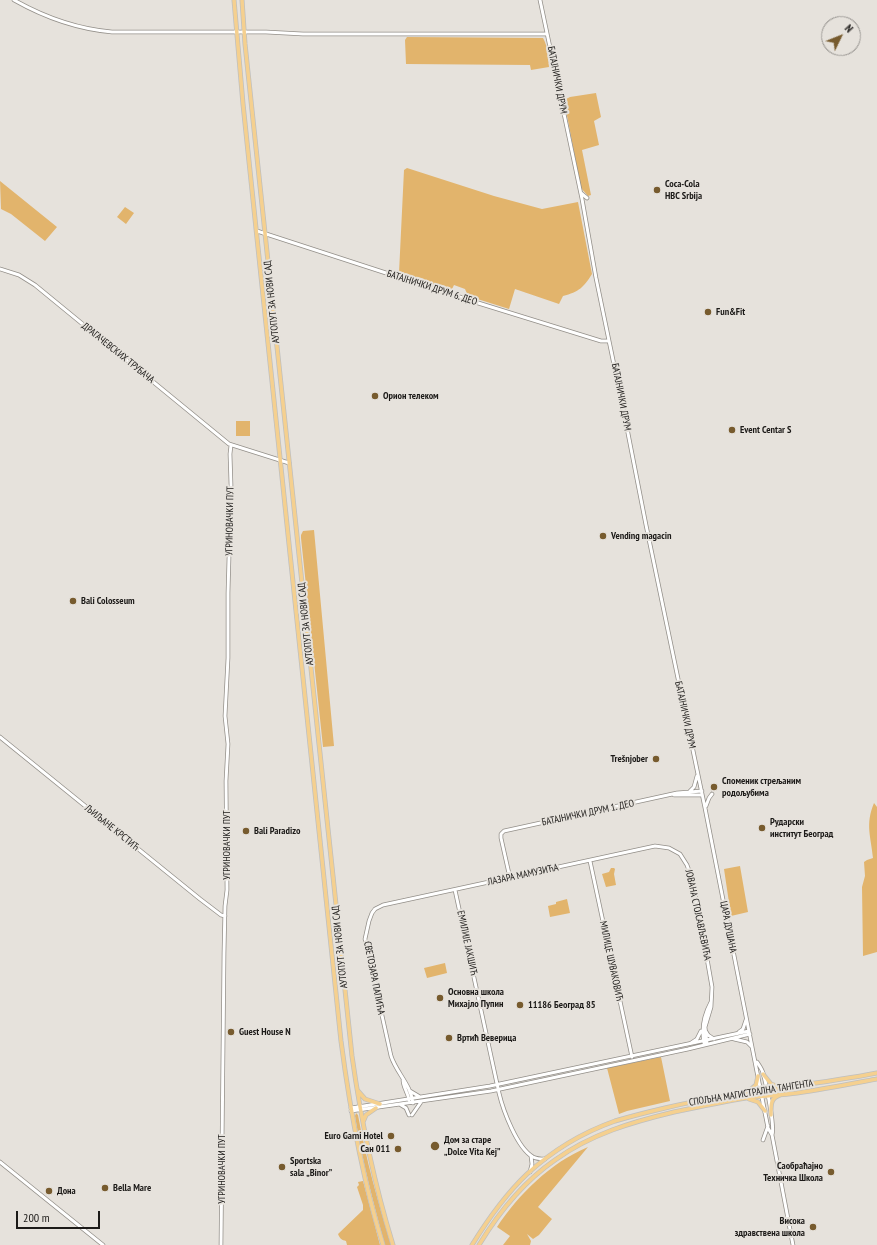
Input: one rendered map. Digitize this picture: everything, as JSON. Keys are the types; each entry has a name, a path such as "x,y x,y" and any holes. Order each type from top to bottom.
{"main road":[{"name":"АУТОПУТ ЗА НОВИ САД","path":"234,0 236,32 339,1017 351,1110 364,1179 383,1245"},
{"name":"АУТОПУТ ЗА НОВИ САД","path":"242,0 346,1008 356,1089 379,1197 393,1245"},
{"name":"СПОЉНА МАГИСТРАЛНА ТАНГЕНТА","path":"472,1245 489,1217 499,1204 530,1172 546,1158 602,1126 628,1117 719,1096 877,1073"},
{"path":"763,1074 772,1085 786,1087"},
{"path":"746,1092 755,1086 758,1076"},
{"name":"СПОЉНА МАГИСТРАЛНА ТАНГЕНТА","path":"479,1245 494,1221 515,1195 531,1179 555,1160 579,1144 612,1129 630,1123 677,1112 746,1098 831,1088 877,1079"},
{"path":"356,1089 365,1099 380,1104"},
{"path":"771,1115 773,1099 787,1094"},
{"path":"746,1098 758,1102 765,1111"},
{"path":"675,1105 677,1112"},
{"path":"364,1129 364,1120 366,1115 371,1110 376,1108"}],"street":[{"path":"14,0 26,7 55,19 103,31 303,34 547,34"},
{"name":"БАТАЈНИЧКИ ДРУМ","path":"540,0 580,189 596,278 702,793"},
{"path":"580,189 587,198"},
{"name":"БАТАЈНИЧКИ ДРУМ 6. ДЕО","path":"257,231 506,312 600,341 609,341"},
{"name":"ДРАГАЧЕВСКИХ ТРУБАЧА","path":"0,269 18,275 35,284 231,445"},
{"path":"231,445 289,463"},
{"name":"УГРИНОВАЧКИ ПУТ","path":"221,1245 225,916 227,890 226,786 228,744 225,716 228,658 231,445"},
{"name":"ЉИЉАНЕ КРСТИЋ","path":"0,737 203,902 219,914 225,916"},
{"path":"690,791 694,786 698,774"},
{"name":"БАТАЈНИЧКИ ДРУМ 1. ДЕО","path":"510,878 501,838 501,834 504,831 677,793 690,791 702,793"},
{"name":"БАТАЈНИЧКИ ДРУМ 1. ДЕО","path":"672,795 702,793"},
{"name":"ЦАРА ДУШАНА","path":"702,793 746,1018 765,1111 772,1135 793,1245"},
{"path":"693,794 700,798 705,808"},
{"path":"705,808 708,798 712,794"},
{"name":"ЈОВАНА СТОЈСАВЉЕВИЋА","path":"590,861 658,846 673,850 682,857 687,864 692,880 712,987 712,1000 705,1014 704,1029 706,1043"},
{"name":"ЛАЗАРА МАМУЗИЋА","path":"455,890 590,861"},
{"name":"МИЛИЦЕ ШУВАКОВИЋ","path":"590,861 633,1060"},
{"name":"СВЕТОЗАРА ПАПИЋА","path":"411,1103 408,1090 393,1062 386,1039 366,941 368,921 373,911 383,905 455,890"},
{"name":"ЕМИЛИЈЕ ЈАКШИЋ","path":"455,890 498,1089 510,1125 520,1142 531,1156"},
{"path":"737,1033 743,1028 746,1018"},
{"path":"691,1044 704,1029 708,1035 714,1039"},
{"path":"360,1108 401,1105 498,1089 706,1043 714,1039 737,1033 750,1033"},
{"path":"728,1040 750,1033"},
{"path":"351,1110 400,1100 497,1084 691,1044 736,1039 745,1041 753,1048"},
{"name":"ЦАРА ДУШАНА","path":"755,1059 763,1074 773,1127 772,1135"},
{"path":"400,1100 406,1095 408,1090 420,1097"},
{"path":"401,1105 407,1109 410,1115 422,1102"},
{"path":"763,1140 768,1124"},
{"path":"531,1156 537,1159 546,1158"},
{"path":"530,1172 532,1164 531,1156"},
{"path":"0,1162 103,1245"}],"shaded area":[{"path":"407,37 543,38 547,48 549,67 531,70 530,65 406,64 405,40"},
{"path":"596,93 601,117 594,121 599,145 582,150 591,195 588,196 581,188 564,100 570,97"},
{"path":"407,168 494,196 542,209 578,202 592,274 580,288 573,293 563,296 559,304 515,289 509,309 468,296 465,289 454,285 451,291 399,273 404,170"},
{"path":"0,181 57,227 45,241 11,214 1,209"},
{"path":"125,207 134,213 126,224 117,217"},
{"path":"236,421 250,421 250,436 236,436"},
{"path":"314,530 334,746 323,747 301,538 303,531"},
{"path":"874,803 877,807 877,952 863,956 862,887 865,876 864,862 873,858 869,824"},
{"path":"740,866 748,912 731,916 724,869"},
{"path":"611,868 615,869 614,874 616,885 606,887 602,874 609,872"},
{"path":"567,899 570,913 550,917 548,906"},
{"path":"445,963 447,973 427,978 424,968"},
{"path":"661,1057 670,1101 619,1114 607,1068"},
{"path":"356,1113 358,1115 381,1213 391,1245 385,1245 376,1213 361,1148 355,1116"},
{"path":"588,1147 538,1207 552,1219 539,1235 533,1239 527,1234 531,1241 530,1245 503,1245 510,1236 497,1227 525,1191 548,1171 574,1154"},
{"path":"363,1181 380,1245 347,1245 346,1241 341,1239 338,1234 363,1210 363,1205 357,1187 359,1185 358,1182"}],"place":[{"name":"Coca-Cola HBC Srbija","path":"657,190"},
{"name":"Fun&Fit","path":"708,312"},
{"name":"Орион телеком","path":"375,396"},
{"name":"Event Centar S","path":"732,430"},
{"name":"Vending magacin","path":"603,536"},
{"name":"Bali Colosseum","path":"73,601"},
{"name":"Trešnjober","path":"656,759"},
{"name":"Споменик стрељаним родољубима","path":"714,787"},
{"name":"Рударски институт Београд","path":"762,828"},
{"name":"Bali Paradizo","path":"246,831"},
{"name":"Основна школа Михајло Пупин","path":"440,998"},
{"name":"11186 Београд 85","path":"520,1005"},
{"name":"Guest House N","path":"231,1032"},
{"name":"Вртић Веверица","path":"449,1038"},
{"name":"Euro Garni Hotel","path":"391,1136"},
{"name":"Дом за старе „Dolce Vita Kej”","path":"435,1146"},
{"name":"Сан 011","path":"398,1149"},
{"name":"Sportska sala „Binor”","path":"282,1167"},
{"name":"Саобраћајно Техничка Школа","path":"831,1172"},
{"name":"Bella Mare","path":"105,1188"},
{"name":"Дона","path":"49,1191"},
{"name":"Висока здравствена школа","path":"813,1227"}]}
